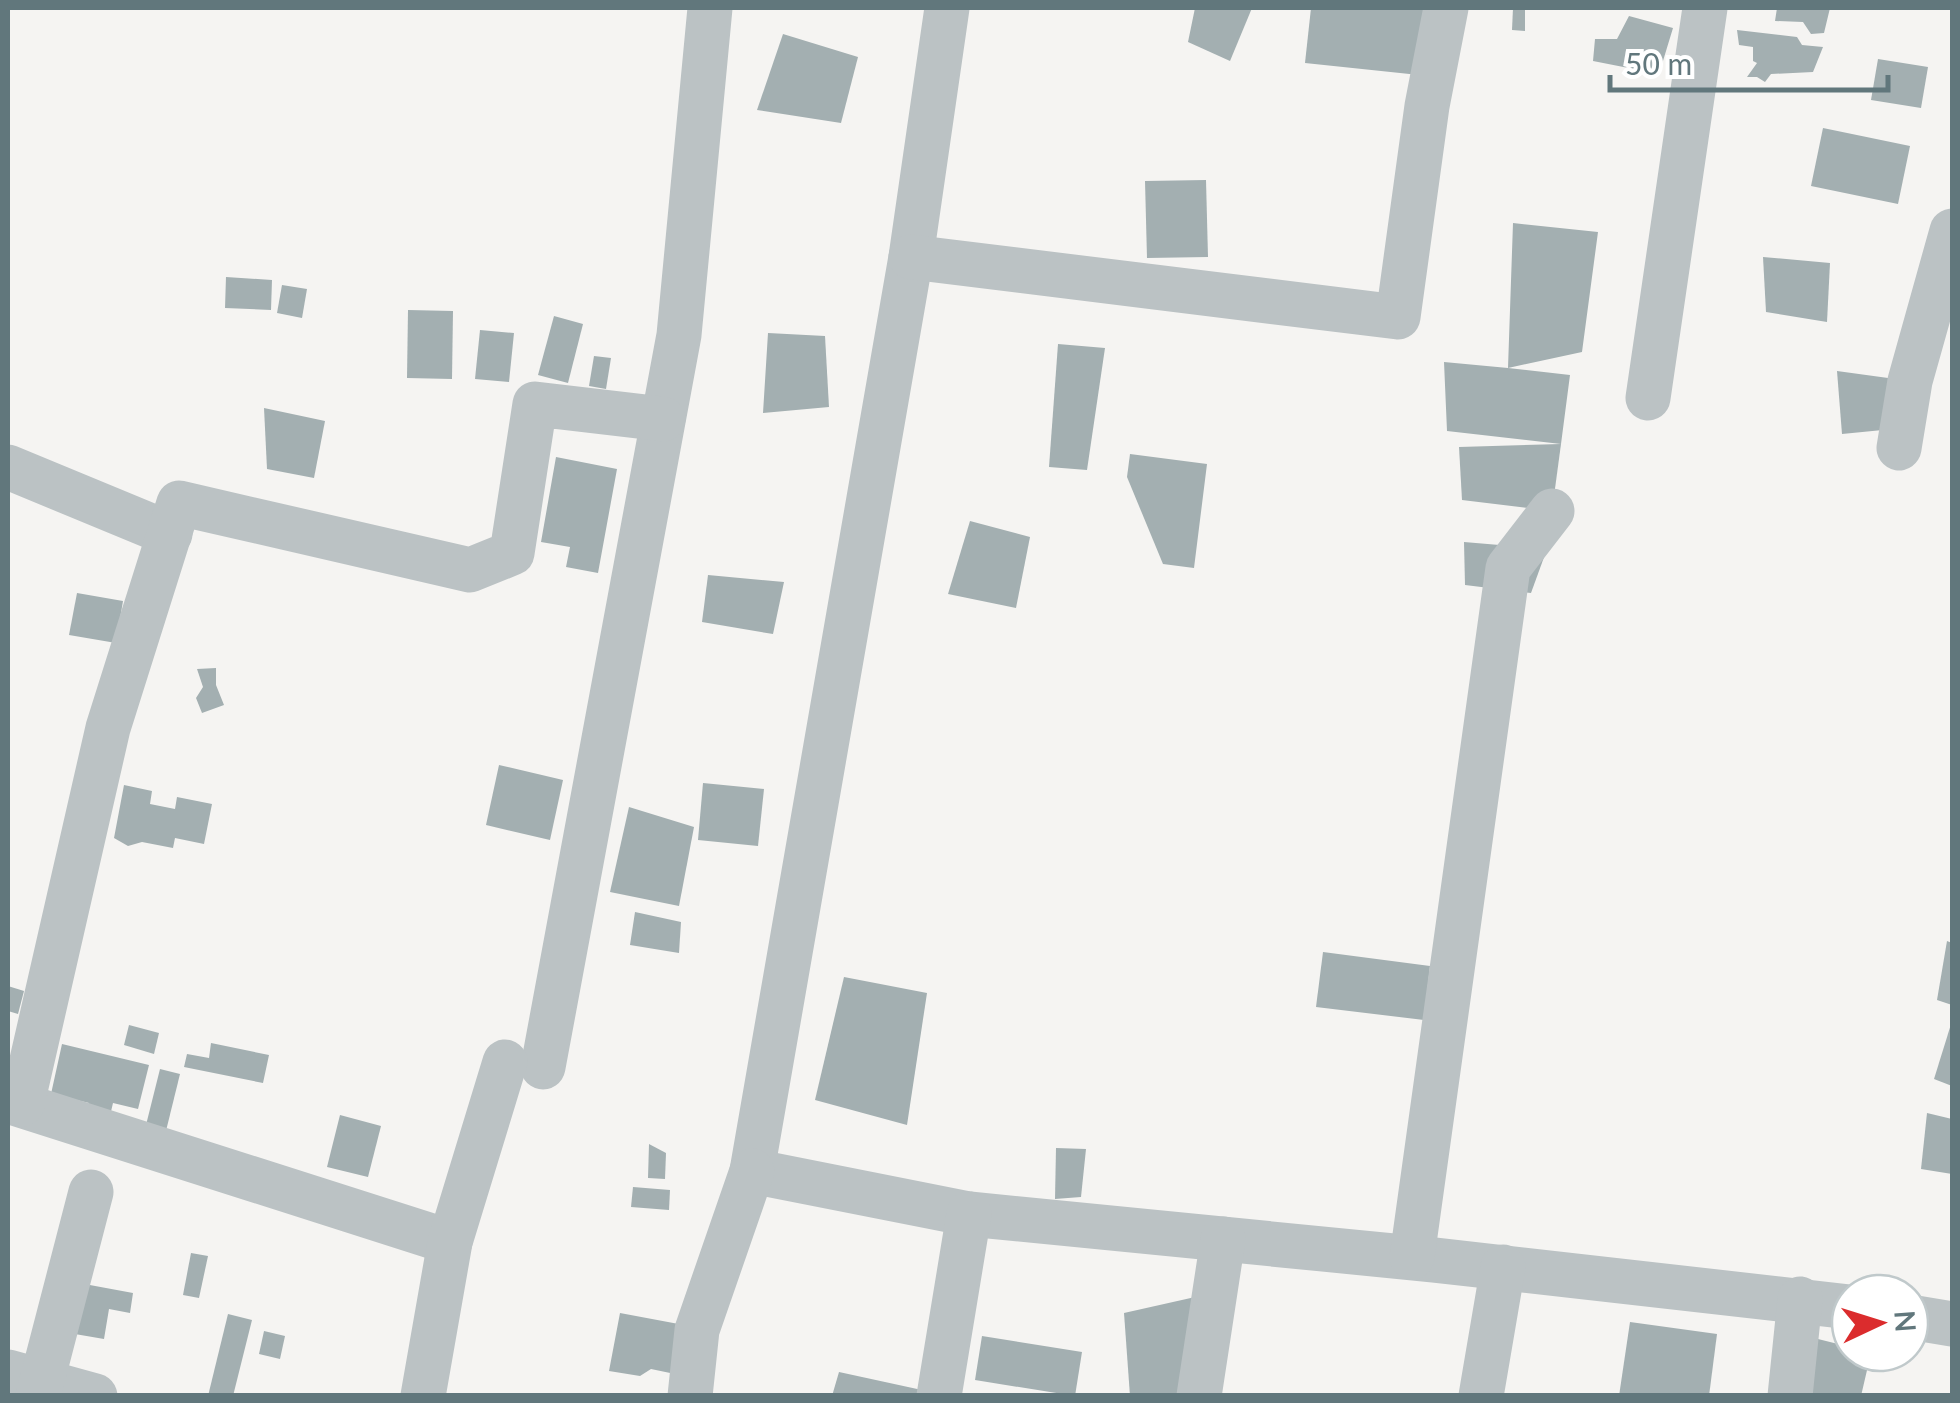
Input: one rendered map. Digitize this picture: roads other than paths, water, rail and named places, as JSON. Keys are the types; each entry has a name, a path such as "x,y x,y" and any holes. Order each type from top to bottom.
{"street":[{"path":"423,1396 450,1242 524,1065 663,419 679,335 710,8"},
{"path":"690,1396 697,1330 752,1171 911,257 947,8"},
{"path":"911,257 1398,316 1427,106 1446,8"},
{"path":"1648,398 1704,8"},
{"path":"1900,448 1910,380 1952,231"},
{"path":"450,1242 15,1103 108,728 179,503 470,570 512,553 535,404 663,419"},
{"path":"8,467 170,534"},
{"path":"1412,1258 1508,568 1552,512"},
{"path":"752,1171 969,1214 1830,1304"},
{"path":"91,1192 29,1383 95,1396"},
{"path":"939,1396 969,1214"},
{"path":"1198,1396 1223,1239"},
{"path":"1481,1396 1503,1267"},
{"path":"1790,1396 1800,1299"}]}
